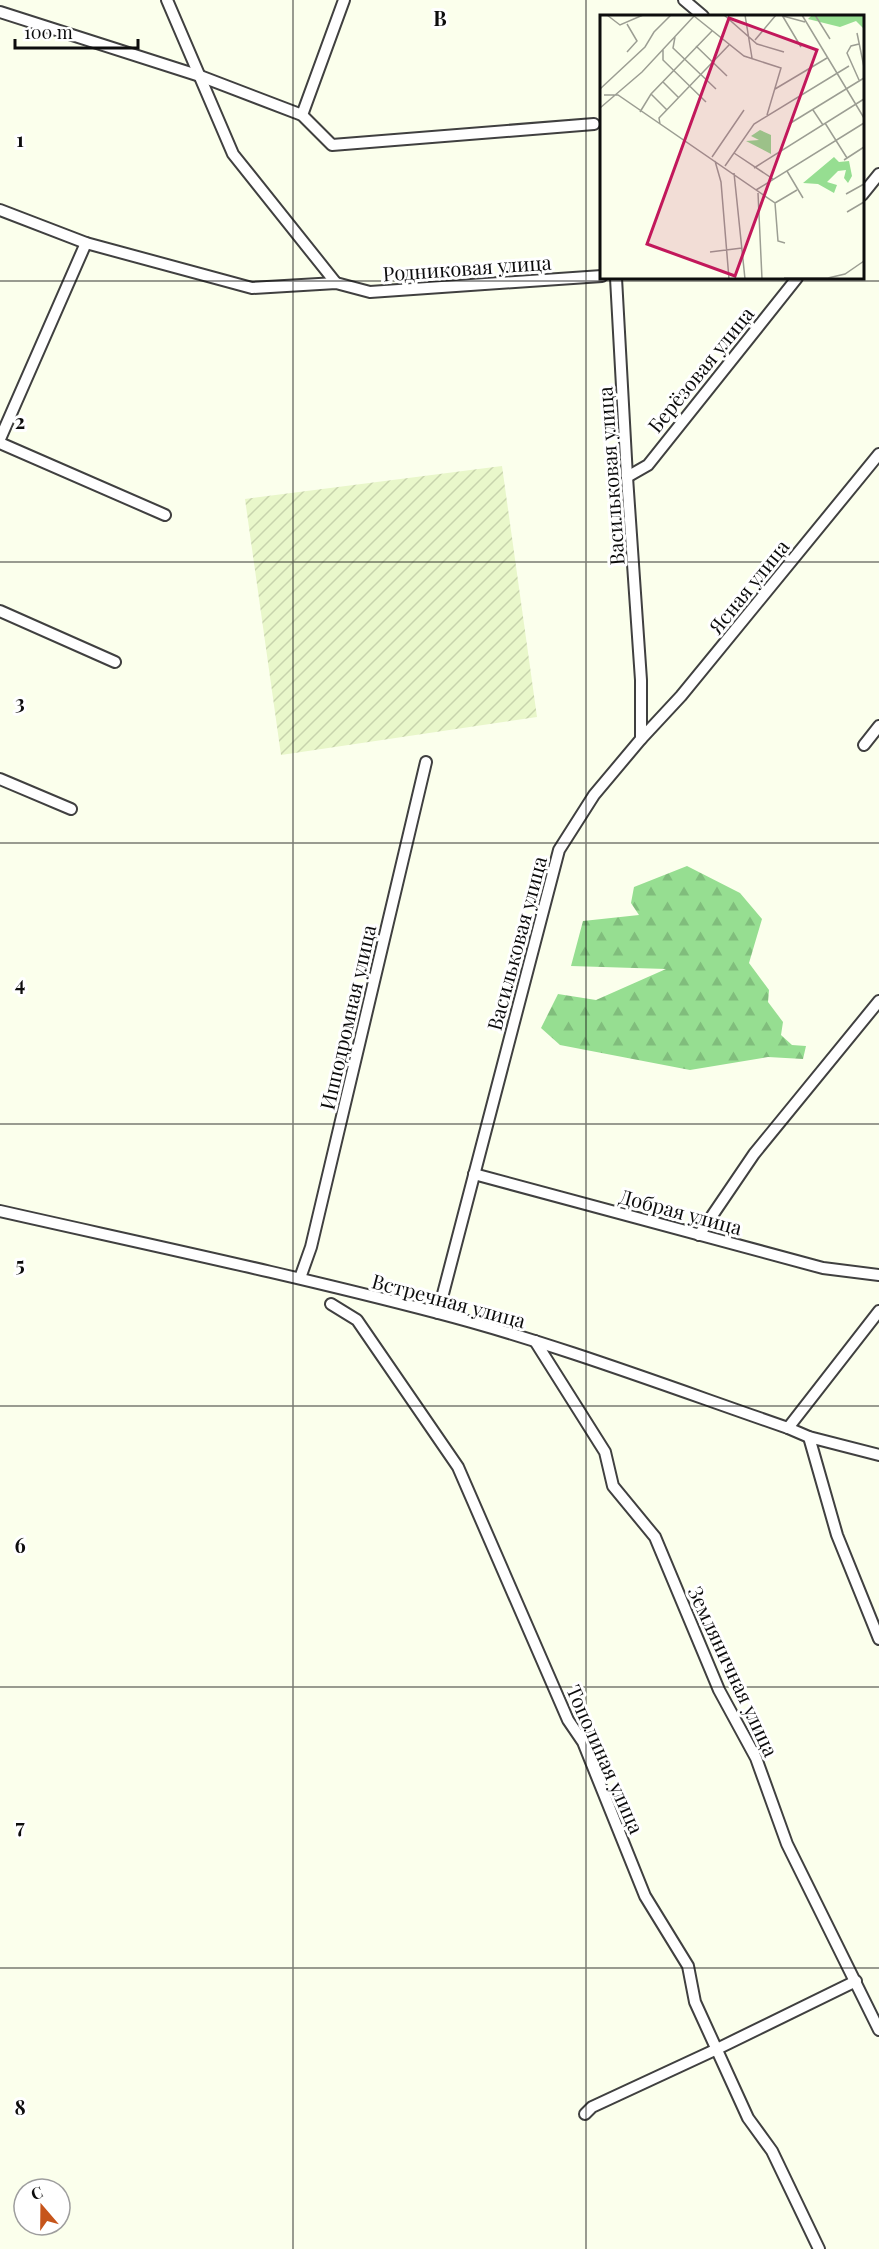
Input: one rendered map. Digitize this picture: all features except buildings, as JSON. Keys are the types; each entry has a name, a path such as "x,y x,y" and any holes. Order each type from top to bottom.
{"street":[{"path":"167,0 233,154 336,283"},
{"path":"303,115 344,0"},
{"path":"684,0 703,15"},
{"path":"0,12 200,76 303,115 332,145 594,124"},
{"path":"864,193 879,174"},
{"name":"Родниковая улица","path":"0,210 86,243 252,288 336,283 370,292 600,276"},
{"path":"86,243 0,441 165,514"},
{"name":"Васильковая улица","path":"438,1313 559,850 594,795 641,739 642,680 627,477 616,279"},
{"name":"Берёзовая улица","path":"627,477 648,465 795,279"},
{"name":"Ясная улица","path":"641,739 681,696 879,454"},
{"path":"0,611 115,662"},
{"path":"864,745 879,726"},
{"name":"Ипподромная улица","path":"300,1278 314,1235 426,762"},
{"path":"0,779 70,809"},
{"path":"699,1234 754,1154 879,1001"},
{"name":"Добрая улица","path":"474,1174 823,1268 879,1275"},
{"name":"Встречная улица","path":"0,1211 300,1278 438,1313 535,1341 809,1437 879,1455"},
{"name":"Тополиная улица","path":"331,1304 357,1320 458,1467 568,1720 583,1742 645,1896 688,1966 695,2002 748,2118 772,2151 819,2249"},
{"path":"788,1428 879,1311"},
{"name":"Земляничная улица","path":"535,1341 605,1452 612,1486 655,1538 719,1690 756,1758 787,1844 879,2030"},
{"path":"809,1437 837,1535 879,1639"},
{"path":"585,2115 592,2107 717,2049 856,1980"}],"green space":[{"path":"502,466 537,717 281,755 245,499"},
{"path":"687,866 740,893 762,919 749,963 769,990 768,1002 783,1022 781,1035 792,1045 806,1046 803,1059 768,1057 690,1070 560,1045 541,1028 558,994 596,1000 666,969 571,966 583,921 639,915 631,903 634,887"}]}
